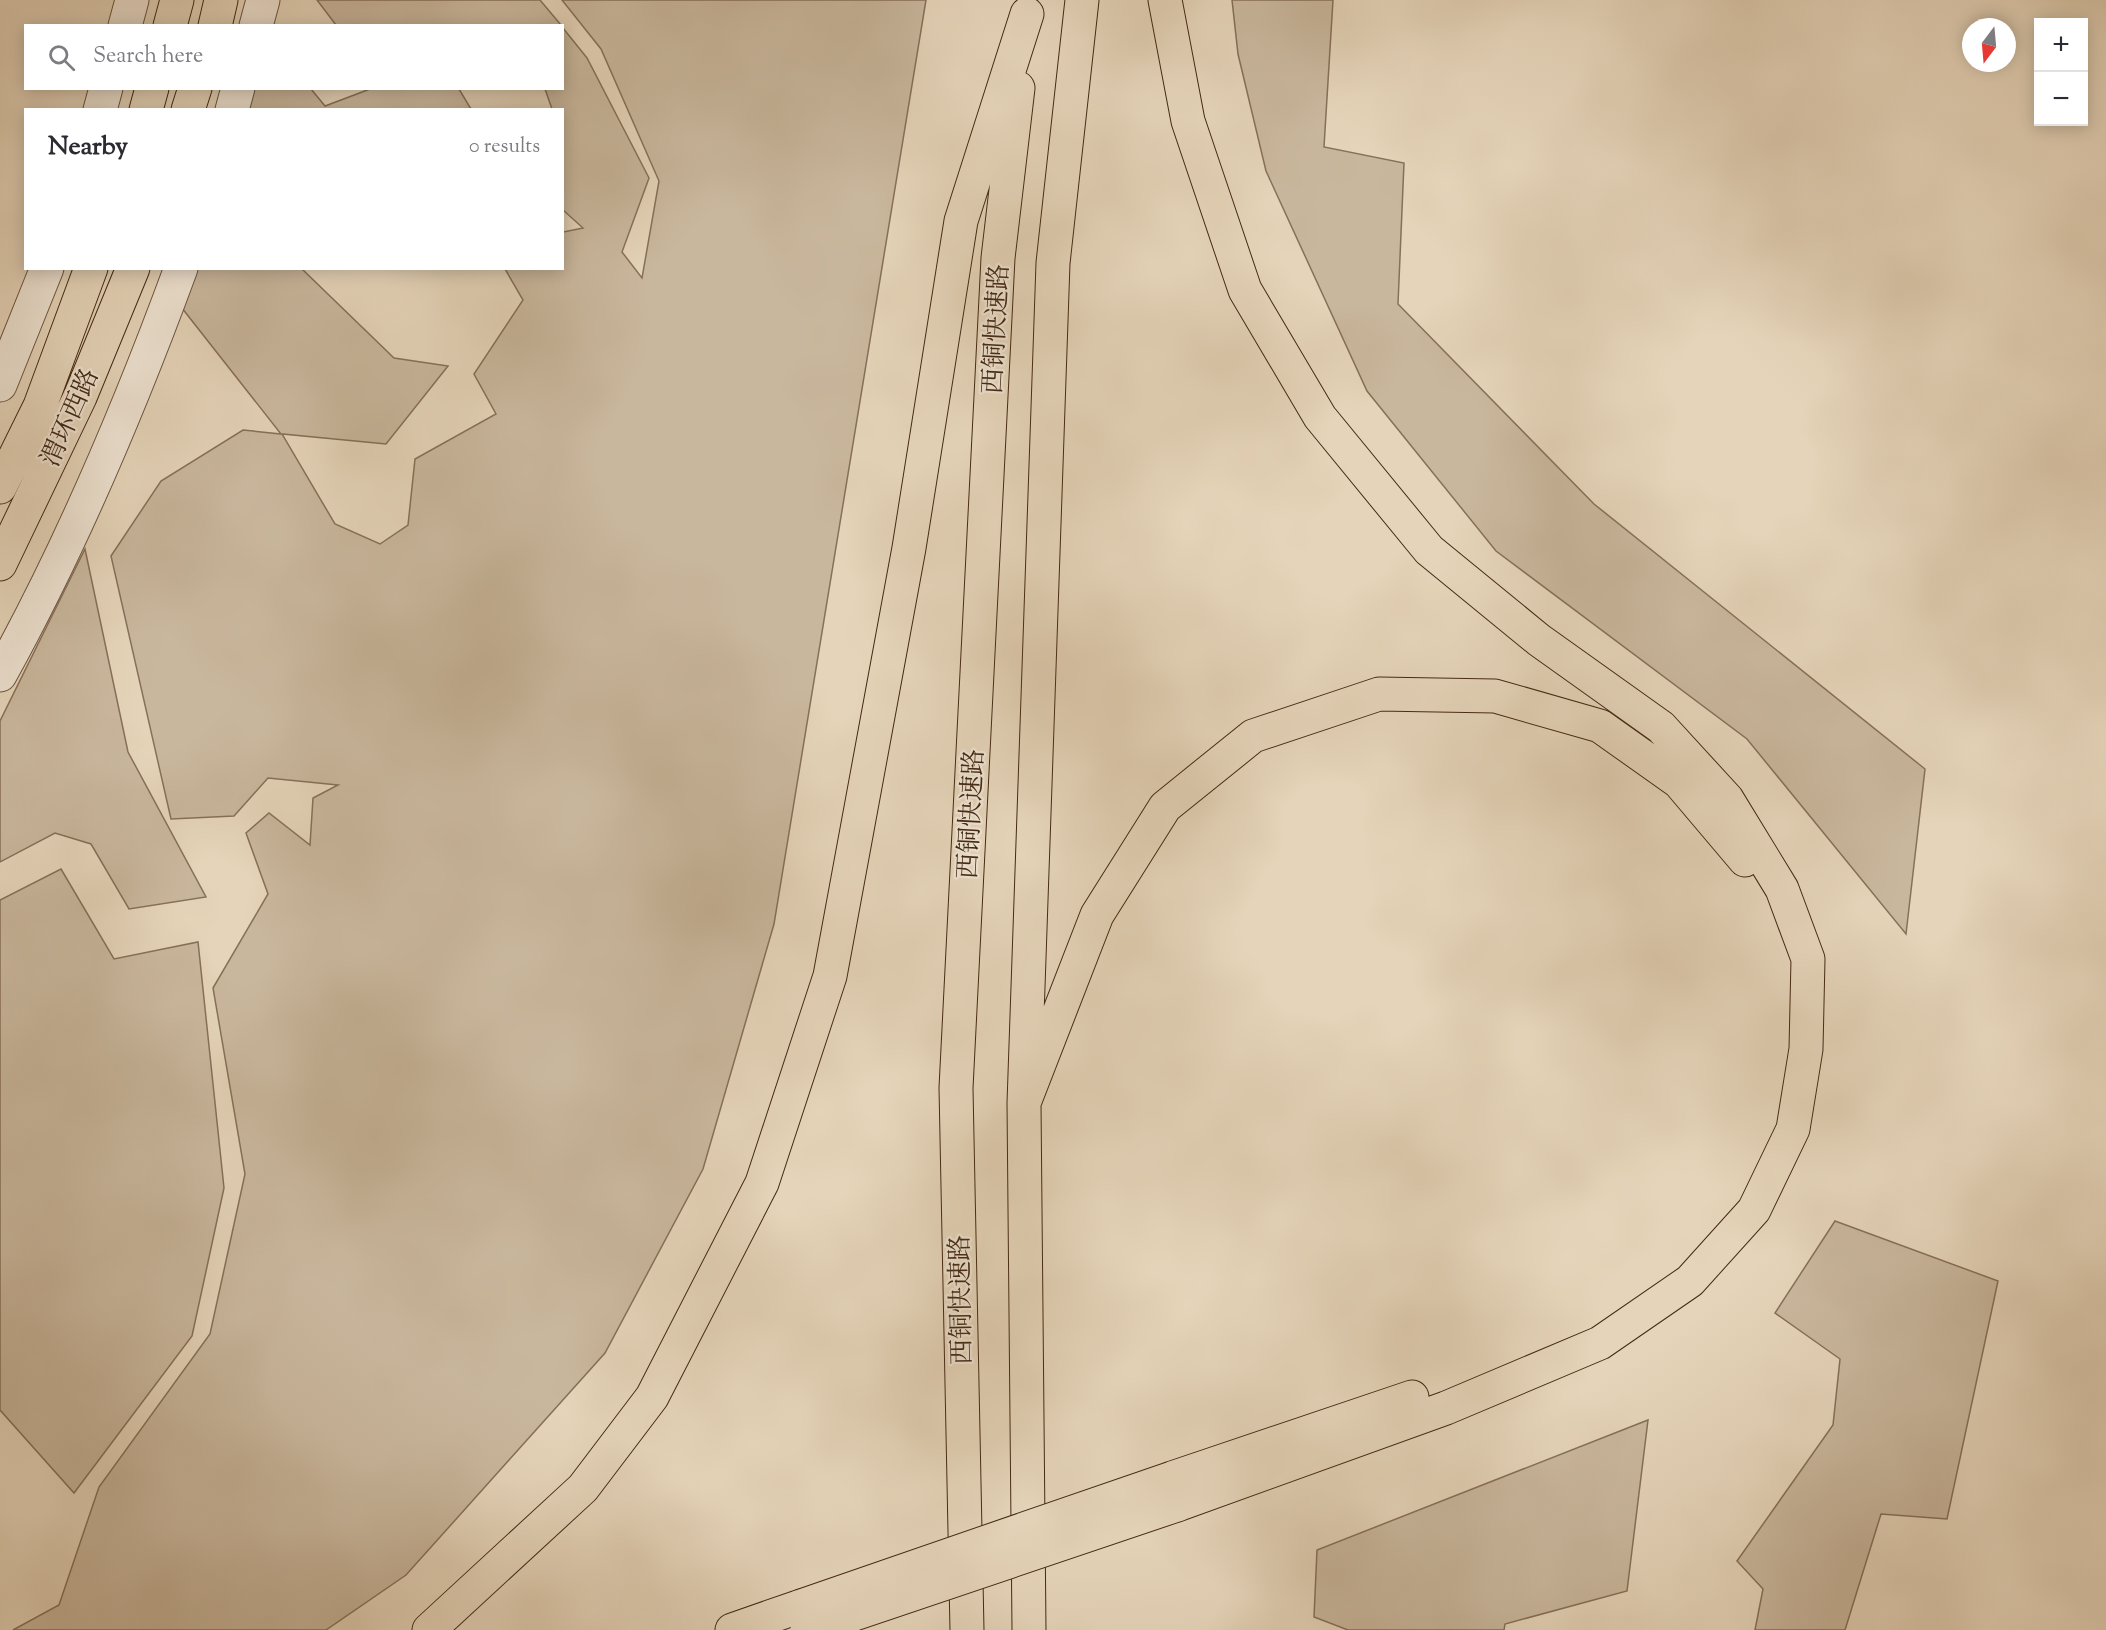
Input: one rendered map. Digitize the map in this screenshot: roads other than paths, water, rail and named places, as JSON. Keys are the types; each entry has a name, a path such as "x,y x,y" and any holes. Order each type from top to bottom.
{"main road":[{"path":"171,24 177,0"},
{"path":"215,24 221,0"},
{"path":"1029,1630 1024,1103 1053,263 1082,0"},
{"path":"732,1630 804,1618 1174,1492 1446,1408 1600,1343 1690,1281 1754,1210 1793,1130 1806,1049 1808,960 1782,889 1727,799 1661,727 1539,640 1429,550 1320,417 1245,290 1188,121 1165,0"},
{"path":"429,1630 583,1488 652,1397 762,1183 830,976 909,548 961,221 1028,7"},
{"name":"西铜快速路","path":"967,1630 956,1088 998,258 1028,7"},
{"path":"147,108 151,90"},
{"path":"189,108 194,90"},
{"name":"渭环西路","path":"0,487 40,406 90,270"},
{"name":"渭环西路","path":"0,564 80,397 131,270"},
{"path":"1024,1103 1097,915 1165,807 1253,736 1379,694 1495,696 1600,726 1679,782 1744,856 1790,956 1790,1049 1767,1145 1706,1244 1612,1315 1470,1377 1174,1492"}],"street":[{"path":"126,24 132,0"},
{"path":"257,24 263,0"},
{"path":"101,108 105,90"},
{"path":"233,108 237,90"},
{"path":"0,385 46,270"},
{"path":"0,675 68,541 113,442 180,270"}]}
